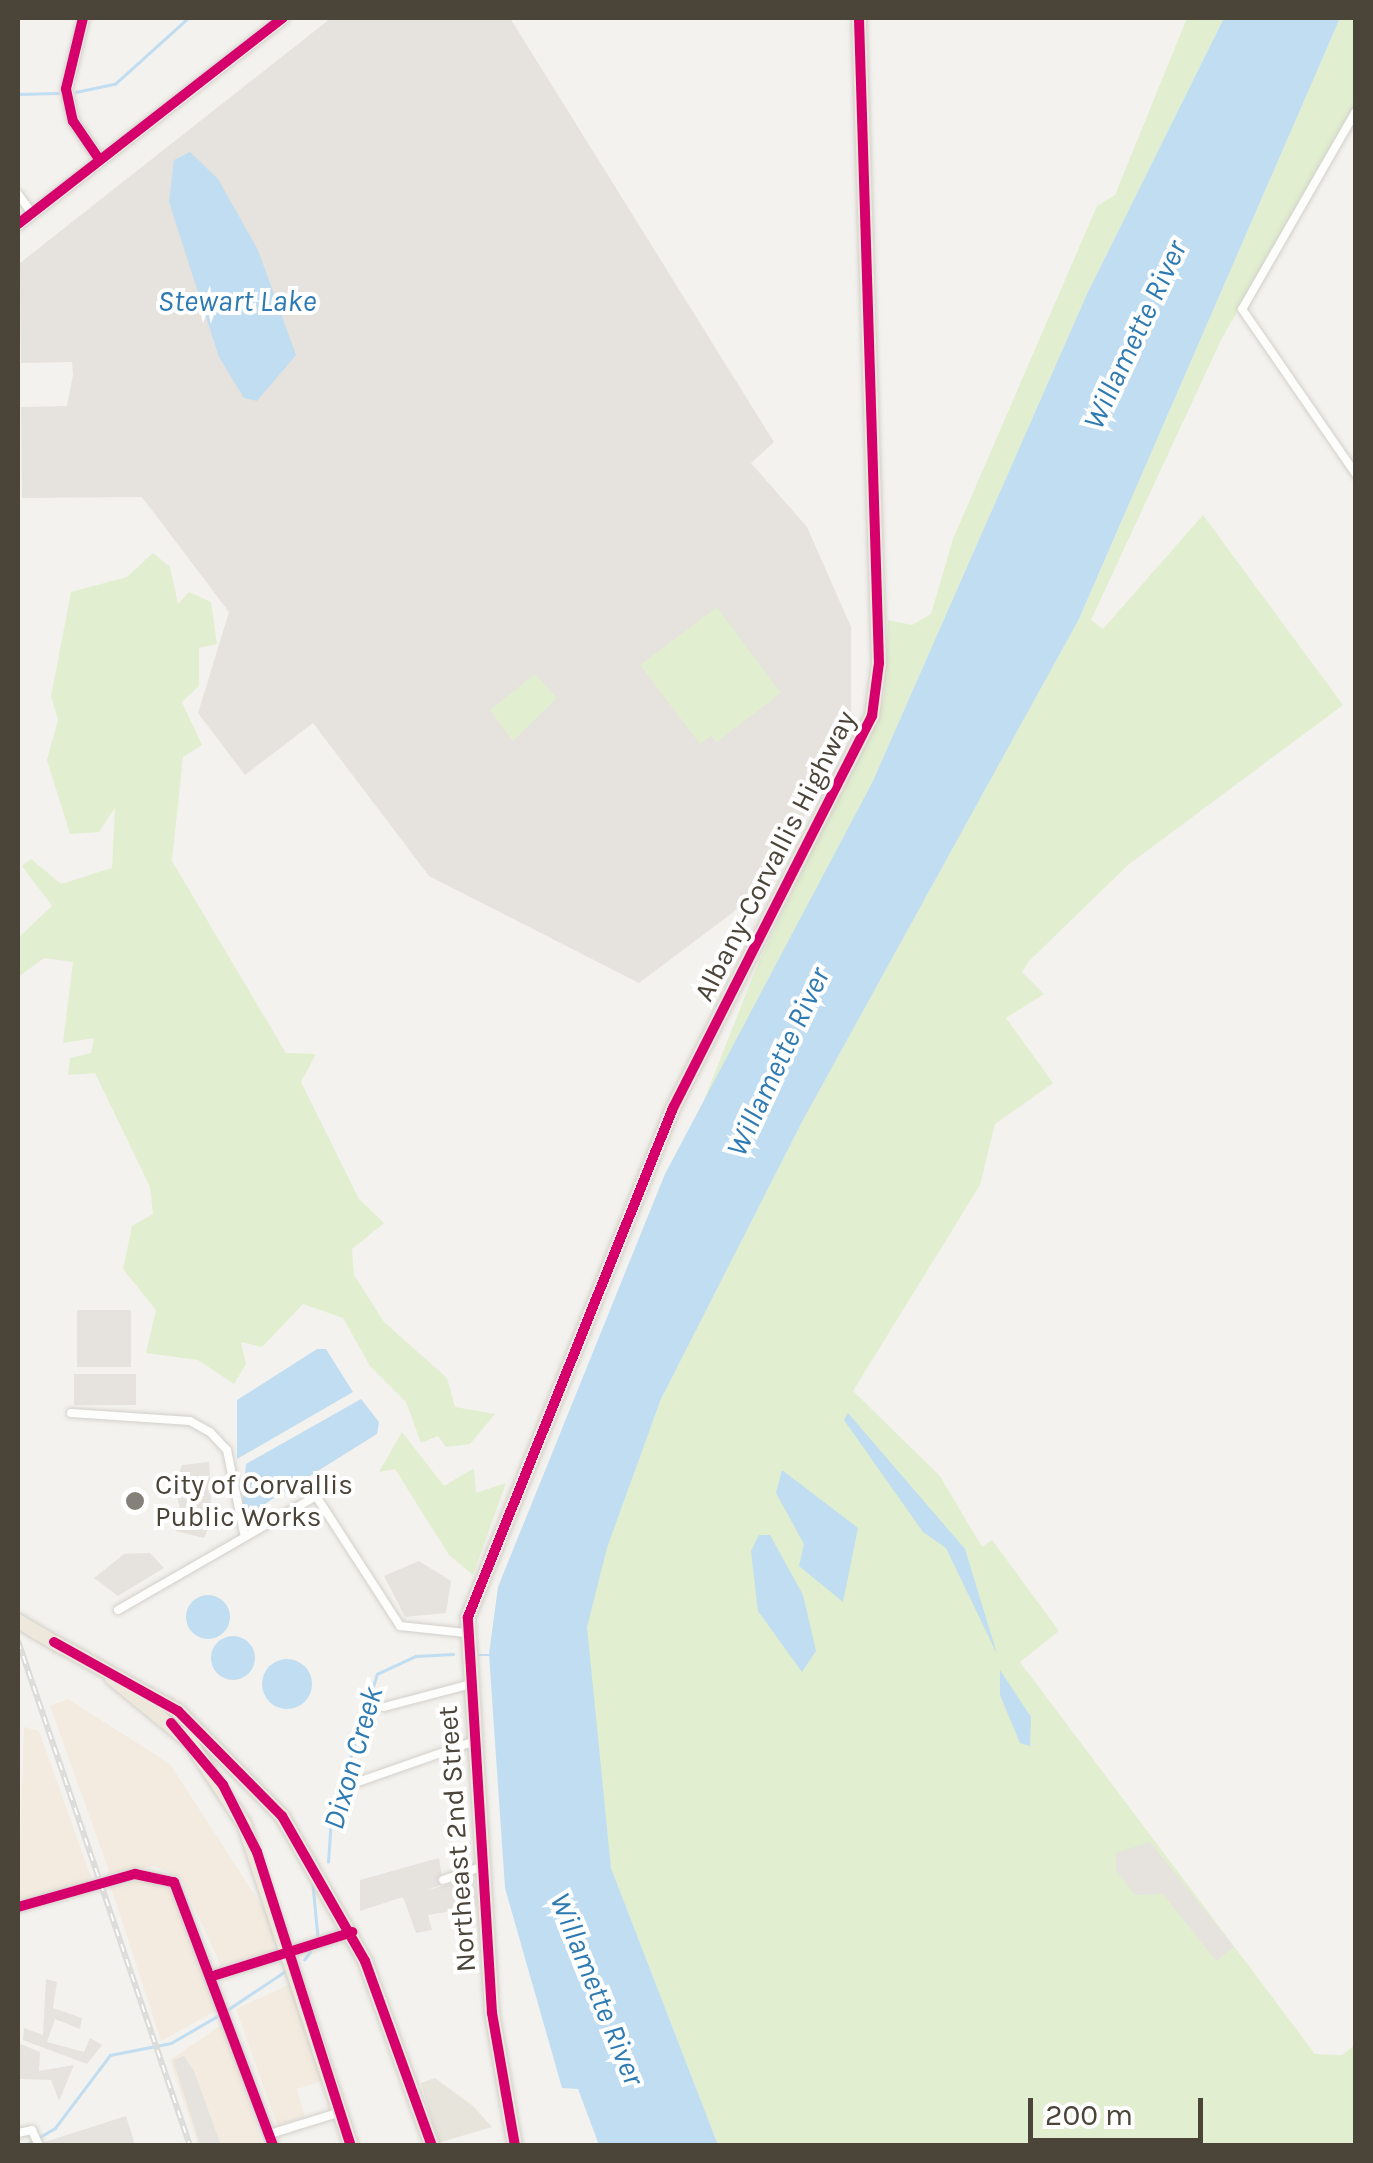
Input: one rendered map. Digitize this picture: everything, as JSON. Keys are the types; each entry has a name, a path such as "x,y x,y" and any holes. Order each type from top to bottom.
{"highway":[{"name":"Albany-Corvallis Highway","path":"488,1548 672,1108 872,716 880,664 860,18"},
{"name":"Northeast 2nd Street","path":"488,1548 466,1633 468,1685 481,1867 515,2146"},
{"path":"18,1621 152,1693 233,1760 305,1849 352,1932 432,2146"},
{"path":"54,1642 158,1712 210,1766 258,1852 351,2146"}],"main road":[{"path":"83,18 66,89 73,121 99,159"},
{"path":"18,224 283,18"}],"street":[{"path":"1356,111 1242,309 1356,474"},
{"path":"18,194 32,212"},
{"path":"71,1414 190,1421 210,1432 227,1450 244,1533"},
{"path":"118,1610 244,1533 320,1497 400,1626 466,1633"},
{"path":"384,1708 468,1685"},
{"path":"358,1782 472,1742"},
{"path":"443,1880 481,1867"},
{"path":"18,1907 145,1872 186,1895 271,2140 341,2112"},
{"path":"216,1975 352,1932"},
{"path":"18,2133 37,2140"}],"shaded area":[{"path":"331,18 510,18 774,442 751,463 807,527 851,627 851,723 814,800 756,895 639,983 429,876 313,723 245,775 198,713 229,612 142,497 22,498 21,407 67,406 73,375 72,362 21,363 20,263"},
{"path":"347,18 393,18 424,58 382,89 344,99 282,147 298,175 331,186 359,228 327,249 286,226 255,188 237,134 282,68"},
{"path":"464,88 492,126 464,141 437,102"},
{"path":"567,231 620,322 553,367 493,294"},
{"path":"625,337 716,462 654,508 563,382"},
{"path":"360,394 380,399 384,415 332,451 314,428"},
{"path":"307,438 372,535 270,604 204,507"},
{"path":"720,482 771,547 721,586 670,521"},
{"path":"392,544 413,583 317,656 301,652 283,628 286,618"},
{"path":"775,569 795,585 812,640 773,675 731,605"},
{"path":"400,622 458,702 383,757 325,677"},
{"path":"244,636 306,716 249,765 207,715 215,670"},
{"path":"458,735 481,764 509,754 553,805 545,827 489,870 438,839 396,783"},
{"path":"682,761 725,811 706,829 665,773"},
{"path":"616,785 645,806 693,874 674,913 627,935 545,902 521,865"},
{"path":"77,1310 131,1310 131,1367 77,1367"},
{"path":"74,1374 136,1374 136,1405 74,1405"},
{"path":"209,1462 212,1520 204,1538 175,1531 183,1523 175,1487 182,1465"},
{"path":"150,1553 164,1568 118,1596 94,1578 124,1554"},
{"path":"419,1561 451,1581 446,1613 405,1617 384,1576"},
{"path":"68,1699 170,1764 275,1926 274,1950 221,1966 181,1878 154,1866 110,1874 50,1706"},
{"path":"24,1727 39,1731 92,1880 18,1901"},
{"path":"1150,1842 1234,1947 1216,1961 1163,1894 1135,1895 1116,1870 1116,1853"},
{"path":"439,1858 443,1884 425,1891 474,1877 477,1907 428,1915 432,1930 416,1933 403,1897 360,1911 360,1880"},
{"path":"143,1879 176,1892 221,2008 161,2041 111,1888"},
{"path":"46,1979 57,1982 53,2008 82,2018 80,2029 55,2019 47,2042 84,2052 90,2038 102,2045 87,2064 23,2040 24,2028 43,2035"},
{"path":"297,1981 326,2080 297,2089 305,2117 277,2125 236,2009"},
{"path":"223,2024 262,2145 198,2145 170,2060"},
{"path":"18,2043 40,2052 39,2071 74,2065 59,2101 51,2080 18,2079"},
{"path":"184,2056 194,2071 221,2145 200,2145 173,2060"},
{"path":"435,2078 473,2106 492,2127 438,2143 421,2083"},
{"path":"126,2116 135,2145 42,2143"}],"green space":[{"path":"1187,18 1224,18 1087,294 872,783 697,1118 759,961 884,698 888,620 912,625 931,614 953,539 1097,206 1115,195"},
{"path":"1340,18 1355,18 1355,107 1221,340 1091,620 1103,629 1203,515 1343,705 1128,865 1029,961 1022,972 1044,994 1006,1018 1053,1083 995,1124 980,1185 853,1391 940,1476 982,1547 992,1540 1059,1631 1020,1662 1315,2054 1342,2055 1355,2045 1355,2145 718,2145 611,1868 586,1627 607,1548 661,1399 803,1120 1080,617"},
{"path":"153,553 170,567 178,604 189,592 211,602 217,644 199,648 199,686 182,702 202,745 183,757 172,861 286,1053 316,1054 301,1082 359,1199 384,1223 352,1249 354,1275 384,1322 447,1378 455,1407 495,1414 470,1444 446,1447 438,1436 421,1443 406,1402 370,1366 343,1318 303,1304 262,1347 241,1342 246,1364 234,1384 198,1360 146,1353 156,1310 123,1269 132,1226 153,1214 150,1187 95,1073 68,1075 70,1058 91,1053 94,1038 63,1043 73,962 44,958 18,977 18,938 52,906 22,866 31,859 61,884 112,868 115,808 99,832 70,834 47,760 58,720 51,696 71,592 127,577"},
{"path":"717,607 781,693 717,742 711,736 700,744 640,665"},
{"path":"535,674 557,698 513,741 490,710"},
{"path":"402,1432 444,1486 474,1468 476,1493 506,1483 473,1575 449,1555 395,1469 379,1472"}],"water":[{"name":"Willamette River","path":"1224,18 1340,18 1079,619 803,1120 661,1399 607,1548 587,1627 611,1868 718,2145 599,2145 578,2089 562,2088 505,1888 489,1654 498,1587 665,1174 872,783 1087,294"},
{"name":"Stewart Lake","path":"190,152 218,179 258,250 296,355 257,401 244,398 219,357 169,202 174,160"},
{"path":"317,1349 326,1349 353,1392 237,1459 237,1400"},
{"path":"361,1399 379,1422 377,1434 252,1512 242,1509 246,1464"},
{"path":"848,1413 965,1549 997,1654 946,1548 923,1532 844,1420"},
{"path":"782,1470 858,1528 843,1602 799,1566 804,1544 776,1493"},
{"path":"759,1535 770,1535 803,1595 816,1651 802,1672 758,1611 751,1551"},
{"path":"208,1595 224,1601 230,1617 224,1633 208,1639 192,1633 186,1617 192,1601"},
{"path":"233,1636 248,1643 255,1658 248,1673 233,1680 218,1673 211,1658 218,1643"},
{"path":"287,1659 305,1666 312,1684 305,1702 287,1709 269,1702 262,1684 269,1666"},
{"path":"1000,1670 1031,1717 1030,1746 1020,1743 1000,1695"}],"waterway":[{"path":"76,92 115,84 188,18"},
{"path":"18,94 58,93"},
{"name":"Dixon Creek","path":"328,1862 331,1818 377,1674 416,1656 453,1654"},
{"name":"Dixon Creek","path":"479,1655 492,1655"},
{"name":"Dixon Creek","path":"313,1885 318,1937"},
{"name":"Dixon Creek","path":"304,1960 310,1952"},
{"name":"Dixon Creek","path":"227,2010 287,1970"},
{"name":"Dixon Creek","path":"24,2146 55,2128 110,2055 171,2043 221,2014"}],"railway":[{"path":"18,1641 190,2146"}],"cycle path":[{"path":"83,18 66,89 73,121 99,159"},
{"path":"18,224 283,18"},
{"path":"515,2146 492,2013 468,1617 673,1108 872,716 879,663 859,18"},
{"path":"54,1642 178,1711 282,1816 365,1961 432,2146"},
{"path":"171,1723 223,1785 257,1852 351,2146"},
{"path":"18,1907 135,1874 174,1882 273,2146"},
{"path":"216,1975 352,1932"}],"place":[{"name":"City of Corvallis Public Works","path":"135,1501"}]}
